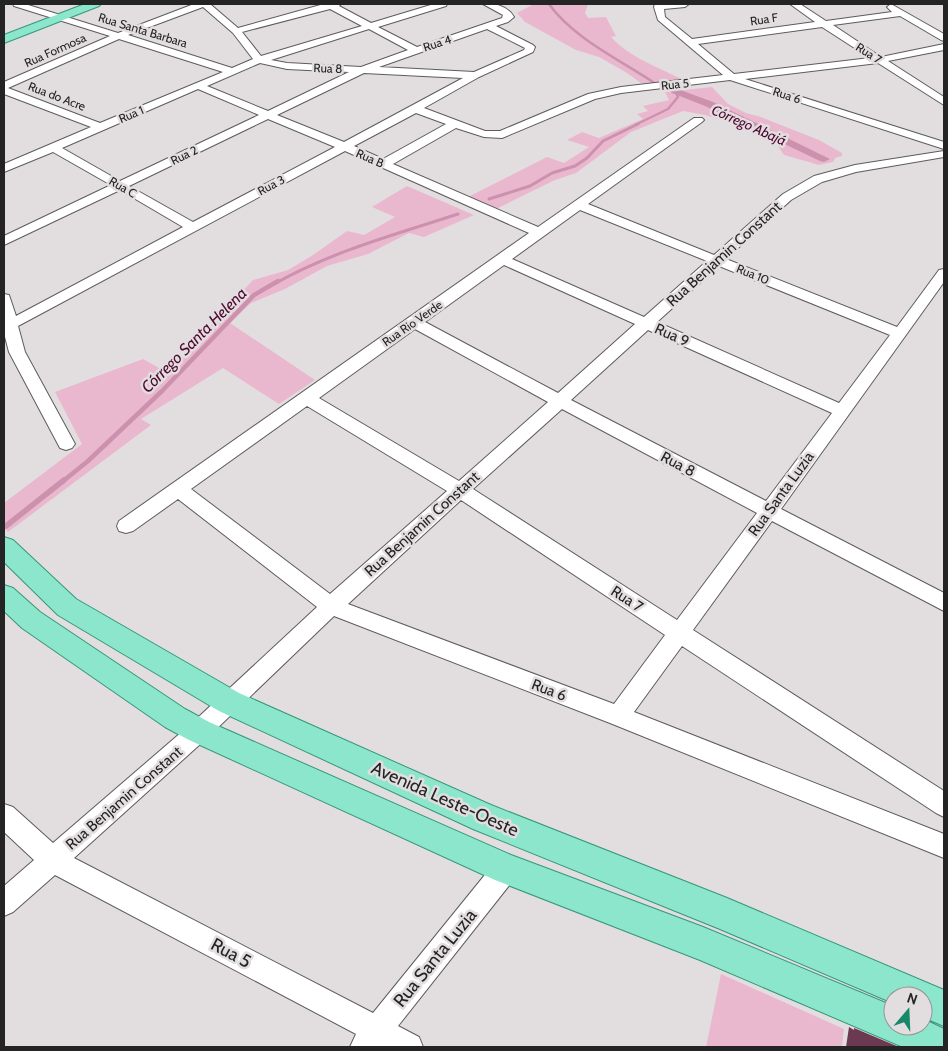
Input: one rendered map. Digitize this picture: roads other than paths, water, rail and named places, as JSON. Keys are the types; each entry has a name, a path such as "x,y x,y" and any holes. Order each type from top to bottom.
{"main road":[{"path":"4,40 95,4"},
{"name":"Avenida Leste-Oeste","path":"4,547 67,607 229,702 484,818 727,915 894,986"},
{"path":"4,595 31,620 175,718 199,731 506,869 702,944 883,1020"},
{"path":"919,1036 944,1047"}],"street":[{"name":"Rua Santa Barbara","path":"17,4 232,71"},
{"name":"Rua Formosa","path":"4,86 118,36 201,4"},
{"path":"205,4 236,31 259,60 443,4"},
{"path":"236,31 332,4 415,50"},
{"name":"Rua 4","path":"364,69 488,26 508,17 507,13 487,4"},
{"path":"659,5 686,4"},
{"name":"Rua 7","path":"794,4 944,102"},
{"path":"886,4 944,38"},
{"name":"Rua 6","path":"659,5 661,18 733,78 944,146"},
{"name":"Rua F","path":"689,42 902,13"},
{"name":"Rua 3","path":"7,327 415,109 475,74 528,52 530,47 488,26"},
{"name":"Rua 5","path":"415,109 484,134 502,135 592,96 622,90 879,60 944,47"},
{"name":"Rua 8","path":"259,60 287,66 475,74"},
{"name":"Rua 1","path":"4,168 259,60"},
{"name":"Rua 2","path":"4,241 364,69"},
{"name":"Rua B","path":"199,86 343,146 539,233"},
{"name":"Rua do Acre","path":"4,90 100,127"},
{"name":"Rua Rio Verde","path":"126,526 698,120"},
{"path":"384,164 454,124"},
{"name":"Rua C","path":"53,147 192,227"},
{"name":"Rua Benjamin Constant","path":"4,903 199,731 331,606 787,197 818,179 855,169 944,154"},
{"name":"Rua 10","path":"578,205 899,333"},
{"name":"Rua 9","path":"502,259 842,411"},
{"name":"Rua Santa Luzia","path":"618,716 944,273"},
{"path":"4,298 7,327 17,352 66,444"},
{"name":"Rua 8","path":"414,322 944,603"},
{"name":"Rua 7","path":"307,398 460,490 944,805"},
{"name":"Rua 6","path":"178,489 331,606 618,716 944,846"},
{"name":"Rua 5","path":"4,816 53,860 370,1039 409,1047"},
{"name":"Rua Santa Luzia","path":"370,1039 506,869"}],"waterway":[{"name":"Córrego Santa Helena","path":"549,4 570,27 583,37 653,82"},
{"name":"Córrego Santa Helena","path":"635,125 668,109 678,97 675,91"},
{"name":"Córrego Abajá","path":"675,91 709,104 824,159"},
{"name":"Córrego Santa Helena","path":"489,199 530,186 552,173 575,166 587,158 603,141 638,124"},
{"name":"Córrego Santa Helena","path":"276,283 343,252 458,214"},
{"name":"Córrego Santa Helena","path":"62,482 88,461 162,391 254,295 278,281"},
{"name":"Córrego Santa Helena","path":"6,526 64,480"}]}
